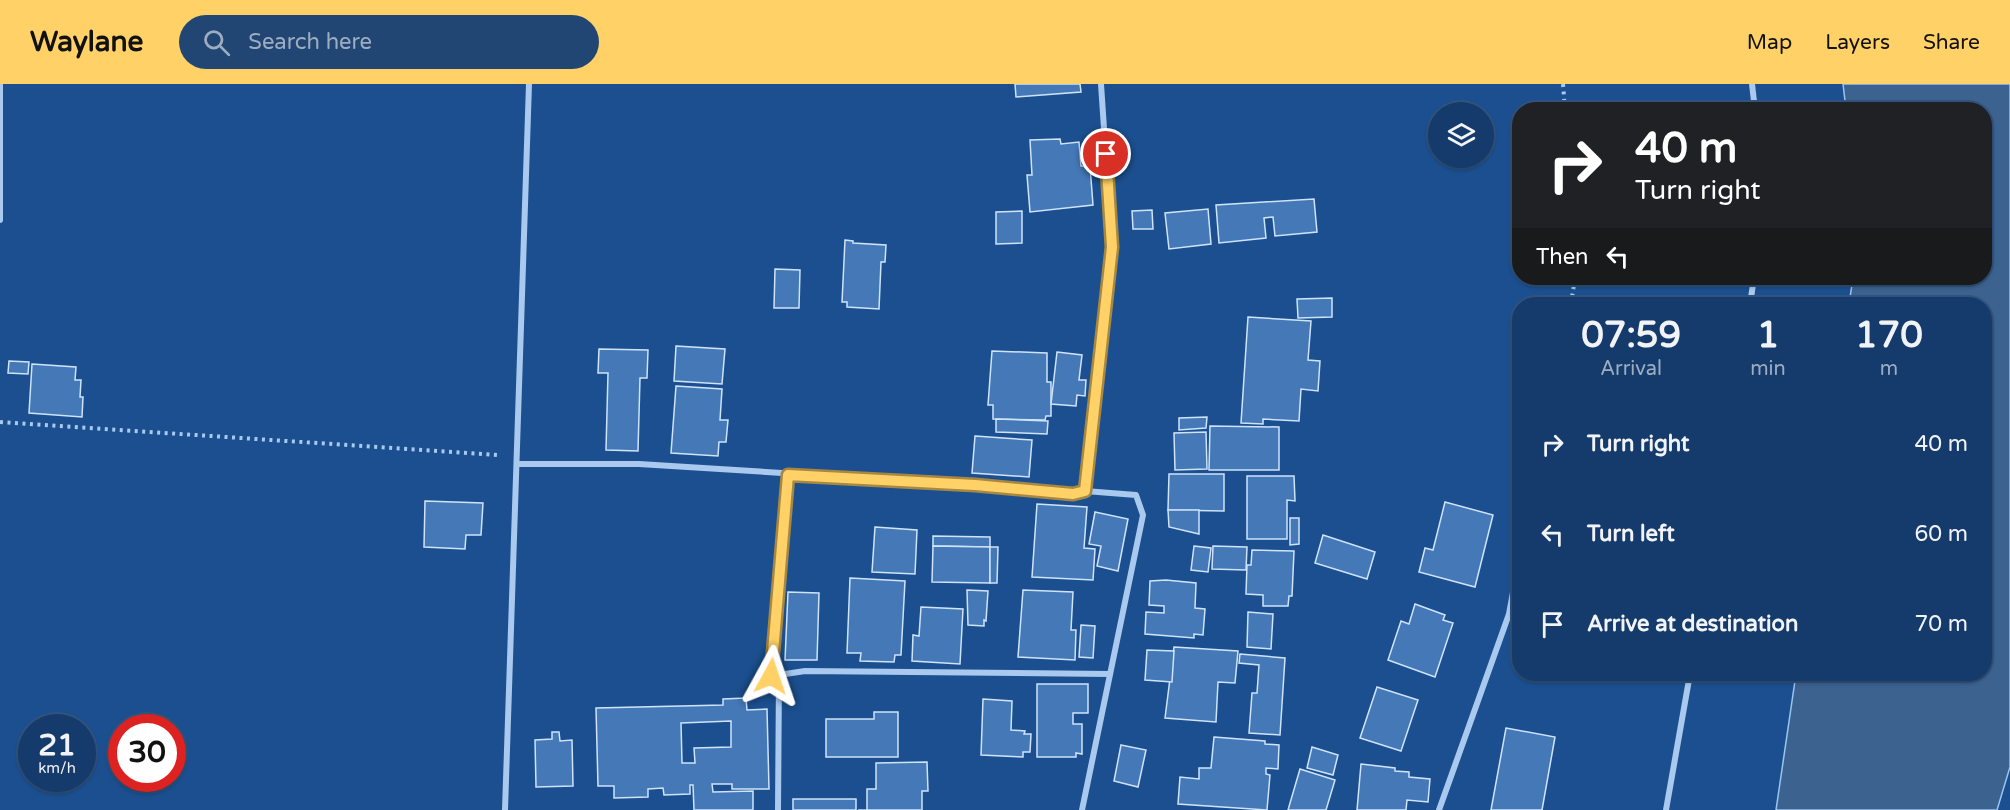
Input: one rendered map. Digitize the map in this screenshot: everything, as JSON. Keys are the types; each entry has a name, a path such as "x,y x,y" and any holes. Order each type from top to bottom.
{"street":[{"path":"0,84 0,220"},
{"path":"506,810 529,84"},
{"path":"1085,491 1112,247 1101,84"},
{"path":"1752,84 1754,102"},
{"path":"518,461 639,464 975,485 1073,494 1085,491 1136,495 1143,515 1082,810"},
{"path":"788,475 771,676 805,670 1110,674"},
{"path":"1439,810 1509,614 1512,598"},
{"path":"778,810 779,675"},
{"path":"1666,810 1689,681"}],"path":[{"path":"1563,84 1564,102"},
{"path":"0,422 518,461"}],"water":[{"path":"1843,84 2010,84 2010,767 1997,810 1776,810 1795,681 1992,681 1992,297 1850,297 1852,285 1992,285 1992,102 1845,102"}],"building":[{"path":"1015,84 1080,84 1081,92 1016,97"},
{"path":"1060,139 1061,144 1079,142 1081,166 1090,166 1093,205 1030,212 1027,175 1032,175 1030,140"},
{"path":"1314,199 1317,232 1275,236 1273,217 1264,218 1266,238 1219,243 1216,205"},
{"path":"1208,209 1211,244 1169,249 1165,213"},
{"path":"1152,210 1153,229 1133,229 1132,211"},
{"path":"1022,211 1022,243 996,244 996,212"},
{"path":"845,240 853,241 853,243 886,245 885,262 881,262 879,309 847,307 847,302 842,302"},
{"path":"775,269 800,270 799,308 774,308"},
{"path":"1332,298 1332,317 1298,318 1297,299"},
{"path":"1248,317 1311,321 1308,360 1320,361 1318,391 1301,389 1299,421 1263,419 1263,424 1241,423"},
{"path":"676,346 725,349 722,384 674,381"},
{"path":"599,349 648,350 647,378 640,378 638,451 606,450 608,373 598,373"},
{"path":"992,351 1047,353 1047,382 1051,382 1051,416 1046,416 1045,420 993,419 993,405 988,405"},
{"path":"1057,352 1082,355 1079,380 1086,380 1085,396 1077,395 1076,406 1051,404"},
{"path":"9,361 29,362 28,374 8,373"},
{"path":"32,364 76,367 75,380 81,380 82,417 29,413"},
{"path":"676,386 722,389 720,420 728,420 726,442 719,442 718,456 671,453"},
{"path":"1207,417 1206,428 1179,430 1179,418"},
{"path":"996,419 1048,421 1047,434 996,432"},
{"path":"1210,426 1279,427 1279,470 1209,470"},
{"path":"1206,432 1207,469 1175,470 1174,433"},
{"path":"975,436 1032,440 1029,477 972,473"},
{"path":"1169,474 1224,474 1224,511 1168,510"},
{"path":"1247,476 1294,476 1295,501 1287,500 1287,539 1247,539"},
{"path":"425,501 483,503 481,535 466,535 465,549 424,547"},
{"path":"1445,502 1493,515 1475,587 1419,572 1425,548 1433,550"},
{"path":"1037,504 1087,507 1084,548 1095,549 1093,580 1032,577"},
{"path":"1168,510 1199,510 1199,534 1169,527"},
{"path":"1095,512 1128,519 1118,571 1097,566 1101,546 1089,544"},
{"path":"1290,518 1299,518 1299,544 1290,545"},
{"path":"875,527 917,530 915,574 872,572"},
{"path":"1323,535 1375,552 1367,579 1315,563"},
{"path":"933,536 990,537 990,547 933,546"},
{"path":"933,546 990,547 990,583 932,582"},
{"path":"1194,546 1211,548 1208,572 1191,570"},
{"path":"1213,546 1247,547 1246,570 1212,569"},
{"path":"990,547 998,547 997,583 990,583"},
{"path":"1252,550 1294,551 1292,596 1289,596 1288,606 1263,606 1263,595 1246,594 1247,565 1251,565"},
{"path":"850,578 905,581 901,655 895,655 894,662 860,661 861,653 847,653"},
{"path":"1150,581 1196,583 1195,608 1205,609 1203,635 1194,634 1194,638 1145,634 1146,612 1164,613 1164,606 1149,605"},
{"path":"967,590 988,591 984,626 968,625"},
{"path":"1023,590 1073,592 1071,630 1076,630 1075,660 1018,657"},
{"path":"788,592 819,593 817,660 785,660"},
{"path":"1415,604 1445,615 1443,620 1453,623 1435,677 1388,660 1401,621 1409,624"},
{"path":"921,607 963,609 960,664 912,661 913,635 919,636"},
{"path":"1248,612 1273,614 1271,649 1247,647"},
{"path":"1081,625 1095,626 1093,658 1079,657"},
{"path":"1174,647 1238,651 1235,683 1218,682 1216,722 1165,718"},
{"path":"1147,650 1174,651 1172,682 1145,680"},
{"path":"1240,654 1285,658 1280,735 1249,733 1252,693 1257,693 1259,665 1239,663"},
{"path":"1037,684 1088,684 1088,713 1073,713 1073,724 1082,724 1082,754 1076,753 1076,757 1037,757"},
{"path":"1377,687 1418,700 1401,751 1360,738"},
{"path":"746,698 747,710 767,709 769,789 732,789 732,784 712,784 713,792 753,791 753,810 694,810 693,785 690,785 690,794 664,795 663,788 648,789 648,797 614,798 614,786 598,786 596,708 723,705 723,699","holes":["731,721 731,747 694,748 695,763 682,763 681,723"]},
{"path":"983,699 1012,701 1011,730 1031,734 1030,752 1023,752 1023,757 981,755"},
{"path":"874,712 898,712 898,757 826,757 826,719 874,719"},
{"path":"1506,728 1555,737 1542,810 1491,810"},
{"path":"552,732 559,732 560,741 572,740 573,786 536,787 535,740 552,739"},
{"path":"1214,737 1265,741 1265,744 1279,745 1278,769 1266,768 1266,774 1270,775 1267,810 1178,804 1180,777 1199,779 1199,768 1211,768"},
{"path":"1121,745 1146,750 1138,787 1114,781"},
{"path":"1312,747 1338,755 1333,775 1307,768"},
{"path":"927,762 928,791 922,791 922,810 867,810 867,789 876,789 876,763"},
{"path":"1361,764 1395,768 1395,771 1409,772 1409,777 1430,779 1428,802 1407,800 1406,810 1357,810"},
{"path":"1300,769 1335,780 1326,810 1288,810"},
{"path":"793,799 856,799 856,810 793,810"}],"route":[{"path":"771,676 788,475 975,485 1073,494 1085,491 1112,247 1106,154"}]}
